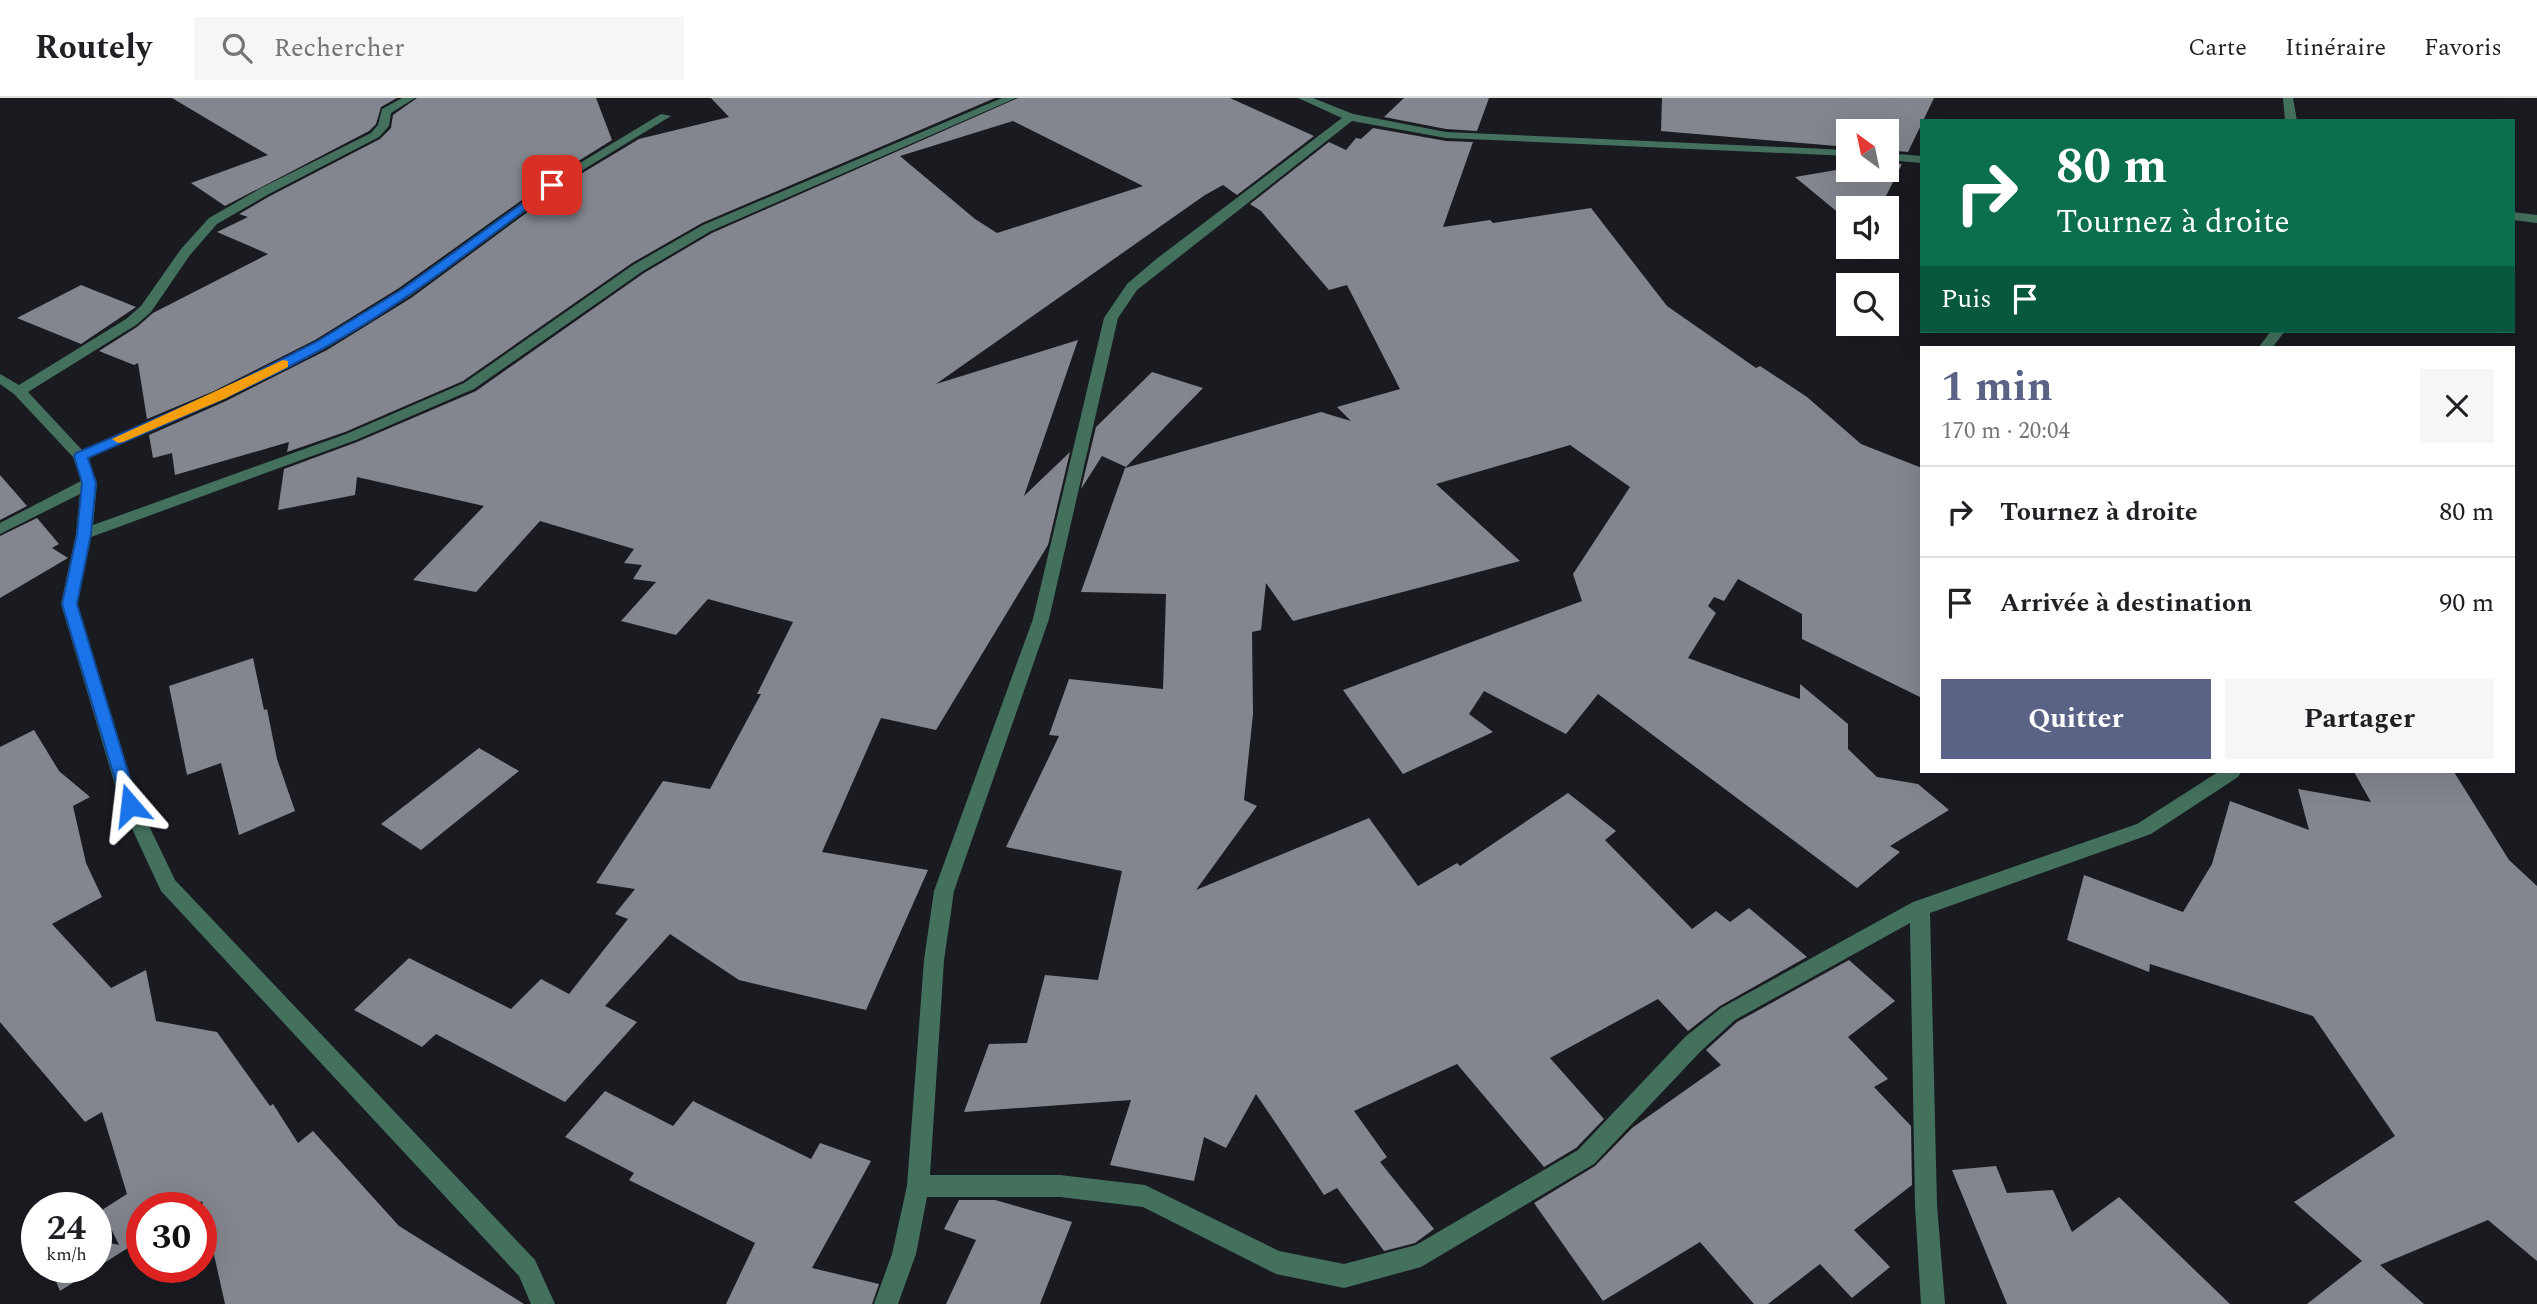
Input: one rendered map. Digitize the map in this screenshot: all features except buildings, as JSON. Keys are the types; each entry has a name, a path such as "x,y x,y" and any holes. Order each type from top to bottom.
{"street":[{"path":"19,391 131,323 146,309 185,252 213,221 264,191 376,135 383,126 386,111 410,98"},
{"path":"84,534 351,437 469,386 638,268 707,228 1011,98"},
{"path":"1303,98 1350,117 1446,135 1836,152"},
{"path":"2288,98 2291,119"},
{"path":"80,456 220,396 321,345 405,293 569,174 665,116"},
{"path":"886,1304 904,1254 918,1186 934,960 944,891 1041,619 1111,318 1132,287 1160,263 1350,117"},
{"path":"1899,157 1920,160"},
{"path":"2515,216 2537,219"},
{"path":"0,379 19,391 80,456 89,483 84,534 69,604 130,805 168,886 527,1268 543,1304"},
{"path":"0,528 89,483"},
{"path":"918,1186 1060,1186 1145,1196 1276,1262 1344,1276 1422,1255 1586,1157 1693,1044 1728,1014 1920,908 2144,829 2230,773"},
{"path":"1920,908 1926,1205 1933,1304"}],"slow traffic":[{"path":"118,439 220,396 283,364"}],"route":[{"path":"130,805 69,604 84,534 89,483 80,456 220,396 321,345 405,293 552,185"}]}
